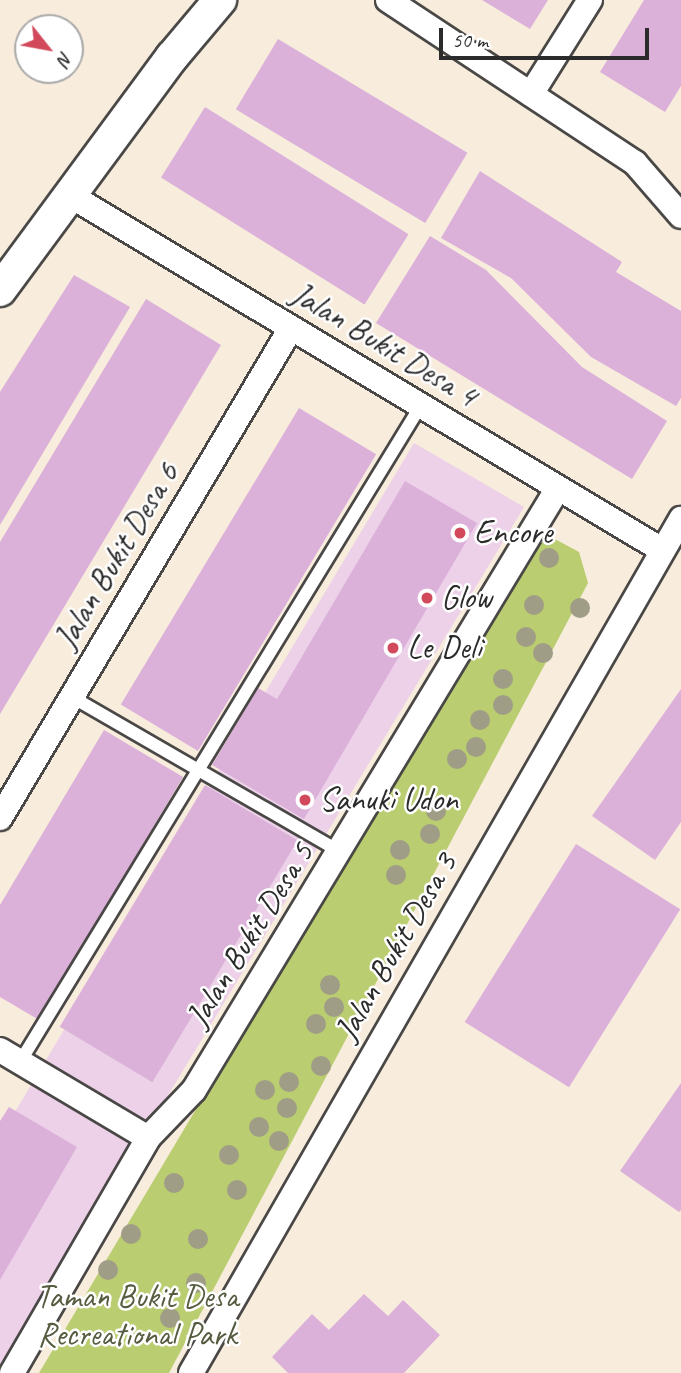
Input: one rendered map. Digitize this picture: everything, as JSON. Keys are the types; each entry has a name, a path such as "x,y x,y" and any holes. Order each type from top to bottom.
{"street":[{"path":"0,290 172,57 220,0"},
{"path":"388,0 635,163 681,216"},
{"path":"531,94 590,0"},
{"name":"Jalan Bukit Desa 4","path":"71,196 662,550"},
{"name":"Jalan Bukit Desa 6","path":"0,817 291,328"},
{"name":"Jalan Bukit Desa 5","path":"12,1373 148,1138 194,1090 558,488"},
{"name":"Jalan Bukit Desa 3","path":"191,1373 681,519"},
{"path":"10,1056 148,1138"}],"lane":[{"path":"10,1056 198,770 421,405"},
{"path":"72,697 340,852"}],"shaded area":[{"path":"414,443 524,507 0,1373 0,1137"}],"green space":[{"name":"Taman Bukit Desa Recreational Park","path":"540,531 579,552 588,583 169,1373 39,1373"}],"building":[{"path":"482,0 548,0 530,29"},
{"path":"644,0 681,0 681,86 665,112 600,72"},
{"path":"278,39 467,153 425,223 236,109"},
{"path":"205,107 409,234 365,305 161,177"},
{"path":"480,171 622,262 616,272 681,311 681,398 676,406 591,357 511,278 441,238"},
{"path":"430,236 486,270 582,367 667,421 632,479 376,323"},
{"path":"74,275 130,307 0,525 0,392"},
{"path":"146,299 221,345 0,714 0,542"},
{"path":"299,408 376,454 198,751 121,705"},
{"path":"405,481 477,523 304,819 212,765 258,688 277,699"},
{"path":"681,689 681,822 655,860 592,816"},
{"path":"104,730 183,777 39,1020 0,997 0,905"},
{"path":"205,785 298,841 152,1082 60,1027"},
{"path":"576,844 680,909 569,1087 465,1022"},
{"path":"681,1083 681,1210 679,1212 620,1171"},
{"path":"9,1107 77,1147 0,1280 0,1121"},
{"path":"364,1294 388,1316 403,1300 440,1335 404,1373 288,1373 272,1357 312,1314 329,1330"}],"place":[{"name":"Encore","path":"460,533"},
{"name":"Glow","path":"427,598"},
{"name":"Le Deli","path":"393,648"},
{"name":"Sanuki Udon","path":"305,800"}]}
